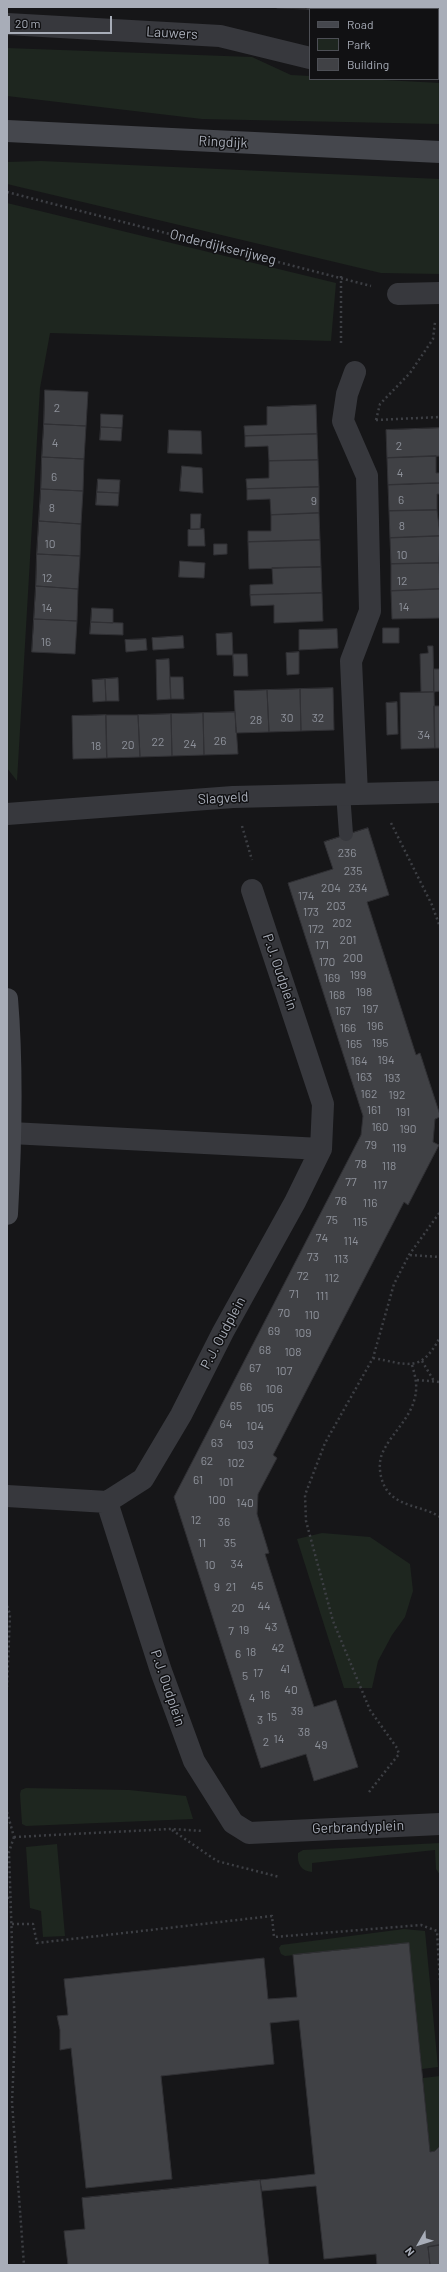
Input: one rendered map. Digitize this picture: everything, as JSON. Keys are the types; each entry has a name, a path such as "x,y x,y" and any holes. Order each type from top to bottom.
{"main road":[{"name":"Ringdijk","path":"7,131 440,152"},
{"path":"7,999 12,1051 11,1133 7,1214"}],"street":[{"name":"Lauwers","path":"7,24 220,36 309,58"},
{"path":"398,294 437,293"},
{"path":"350,794 351,661 370,611 367,476 343,421 346,394 355,372"},
{"name":"Slagveld","path":"7,814 233,797 440,792"},
{"name":"P.J. Oudplein","path":"248,1832 233,1823 194,1761 161,1671 107,1502 143,1479 181,1415 223,1332 295,1202 321,1149 323,1104 252,890"},
{"path":"11,1133 321,1149"},
{"path":"7,1496 107,1502"},
{"name":"Gerbrandyplein","path":"248,1832 440,1824"}],"lane":[{"path":"346,834 350,794"}],"path":[{"name":"Onderdijkserijweg","path":"7,192 341,276 398,294"},
{"path":"341,276 341,347 355,372"},
{"path":"376,420 380,404 410,374 433,339 437,293"},
{"path":"343,421 440,417"},
{"path":"386,793 386,812 432,905 440,927"},
{"path":"233,797 257,874 252,890"},
{"path":"369,1792 399,1754 397,1748 370,1710 333,1621 306,1521 305,1495 325,1444 373,1358 394,1284 409,1255 440,1212"},
{"path":"409,1255 440,1257"},
{"path":"373,1358 412,1365 422,1361 440,1337"},
{"path":"422,1361 434,1381"},
{"path":"412,1365 417,1380 414,1402 398,1431 382,1454 383,1485 392,1495 409,1504 431,1511 440,1517"},
{"path":"417,1380 440,1382"},
{"path":"7,1606 10,1614 7,1687"},
{"path":"7,1812 14,1837 9,1852 12,1897 15,2035 12,2102 24,2265"},
{"path":"14,1837 171,1829 248,1832"},
{"path":"171,1829 217,1861 279,1877"},
{"path":"7,1898 12,1897"},
{"path":"12,1924 33,1924 37,1943 272,1916 274,1937 421,1925 436,1931 440,1982"}],"green space":[{"path":"7,48 252,57 291,75 309,76 309,80 383,80 440,83 440,124 202,119 7,96"},
{"path":"41,161 440,179 440,274 381,273 7,184 7,162"},
{"path":"7,203 336,283 331,341 50,333 40,388 17,781 7,768"},
{"path":"322,1533 370,1537 410,1564 413,1591 405,1617 392,1635 378,1661 372,1688 344,1688 297,1539"},
{"path":"26,1788 129,1790 186,1796 193,1819 26,1826 22,1824 20,1794 21,1790"},
{"path":"440,1843 440,1875 436,1869 435,1850 312,1863 312,1872 302,1868 298,1860 298,1853 303,1850"},
{"path":"57,1844 65,1936 43,1937 41,1911 30,1908 26,1847"},
{"path":"404,1929 425,1931 438,2067 422,2069 408,1944 285,1956 281,1954 279,1948 281,1945"},
{"path":"440,2076 440,2146 435,2151 430,2151 423,2078"}],"building":[{"path":"306,7 306,9 277,8"},
{"path":"306,7 334,7 334,8 306,9"},
{"path":"334,7 362,7 362,8"},
{"path":"362,7 391,7 391,8"},
{"path":"391,7 438,7 438,8"},
{"path":"45,390 88,392 86,426 44,424"},
{"path":"316,405 317,434 245,436 244,426 267,425 267,407"},
{"path":"101,414 123,415 122,428 101,427"},
{"path":"44,424 86,426 84,459 42,457"},
{"path":"101,427 122,428 121,441 100,440"},
{"path":"440,428 440,456 387,458 386,430"},
{"path":"169,430 201,431 202,454 168,453"},
{"path":"317,434 318,460 269,461 268,446 245,447 245,436"},
{"path":"436,456 436,473 440,473 440,483 388,485 387,458"},
{"path":"42,457 84,459 83,491 41,489"},
{"path":"318,460 319,487 247,489 246,479 269,478 269,461"},
{"path":"182,466 202,468 203,493 180,491"},
{"path":"98,479 120,480 119,493 97,492"},
{"path":"440,483 440,494 437,494 437,510 389,511 388,485"},
{"path":"319,487 319,513 271,515 270,499 247,500 247,489"},
{"path":"41,489 83,491 81,524 39,521"},
{"path":"97,492 119,493 118,506 96,505"},
{"path":"437,510 440,536 390,538 389,511"},
{"path":"319,513 320,540 248,542 248,531 271,531 271,515"},
{"path":"191,514 201,514 200,529 191,529"},
{"path":"39,521 81,524 80,556 37,554"},
{"path":"204,529 205,546 188,546 188,530"},
{"path":"440,536 439,563 391,564 390,538"},
{"path":"320,540 321,567 249,569 248,542"},
{"path":"214,544 227,544 227,554 214,555"},
{"path":"37,554 80,556 78,589 36,586"},
{"path":"180,561 205,563 204,578 179,577"},
{"path":"439,563 440,589 391,591 391,564"},
{"path":"321,567 322,593 250,595 250,585 273,584 272,568"},
{"path":"36,586 78,589 77,621 34,619"},
{"path":"440,589 440,618 392,619 391,591"},
{"path":"322,593 323,621 274,623 274,605 251,606 250,595"},
{"path":"92,608 113,609 113,623 91,622"},
{"path":"34,619 77,621 75,654 32,652"},
{"path":"91,622 123,623 123,635 90,634"},
{"path":"383,628 399,628 399,643 383,643"},
{"path":"337,629 338,648 299,650 299,630"},
{"path":"232,633 233,655 217,655 216,634"},
{"path":"183,636 184,648 153,650 152,638"},
{"path":"146,639 147,650 126,652 125,640"},
{"path":"428,646 433,646 434,692 421,692 420,654 428,653"},
{"path":"299,652 299,674 287,675 286,653"},
{"path":"233,654 247,654 248,676 234,676"},
{"path":"169,659 171,699 157,700 156,660"},
{"path":"434,669 440,669 440,691 434,692"},
{"path":"170,677 183,677 184,699 171,699"},
{"path":"118,678 119,701 106,701 105,679"},
{"path":"105,679 106,701 93,702 92,680"},
{"path":"333,688 334,730 301,731 300,689"},
{"path":"300,689 301,731 269,732 267,690"},
{"path":"267,690 269,732 236,733 234,691"},
{"path":"434,692 435,748 401,749 400,693"},
{"path":"397,702 398,734 387,735 386,703"},
{"path":"434,706 440,706 440,748 435,748"},
{"path":"235,712 238,754 204,755 203,713"},
{"path":"203,713 204,755 172,756 171,714"},
{"path":"171,714 172,756 140,757 138,715"},
{"path":"106,715 107,758 73,759 72,716"},
{"path":"106,715 138,715 140,757 107,758"},
{"path":"368,828 389,895 367,902 416,1055 420,1053 440,1115 440,1117 435,1119 433,1142 439,1145 408,1205 404,1202 273,1455 277,1458 258,1494 257,1514 269,1553 265,1554 314,1707 336,1700 358,1767 314,1781 306,1754 261,1768 174,1497 361,1135 363,1116 288,883 333,869 324,842"},
{"path":"409,1943 430,2152 435,2151 440,2146 440,2245 428,2247 430,2265 377,2265 376,2254 324,2259 316,2186 262,2191 260,2180 315,2174 299,2020 270,2023 274,2064 161,2076 172,2179 86,2188 71,2048 60,2050 60,2030 57,2016 68,2015 64,1979 264,1958 268,1999 297,1997 293,1955"},
{"path":"260,2180 269,2265 68,2265 64,2231 85,2229 82,2198"},
{"path":"440,2245 440,2265 430,2265 428,2247"}]}
